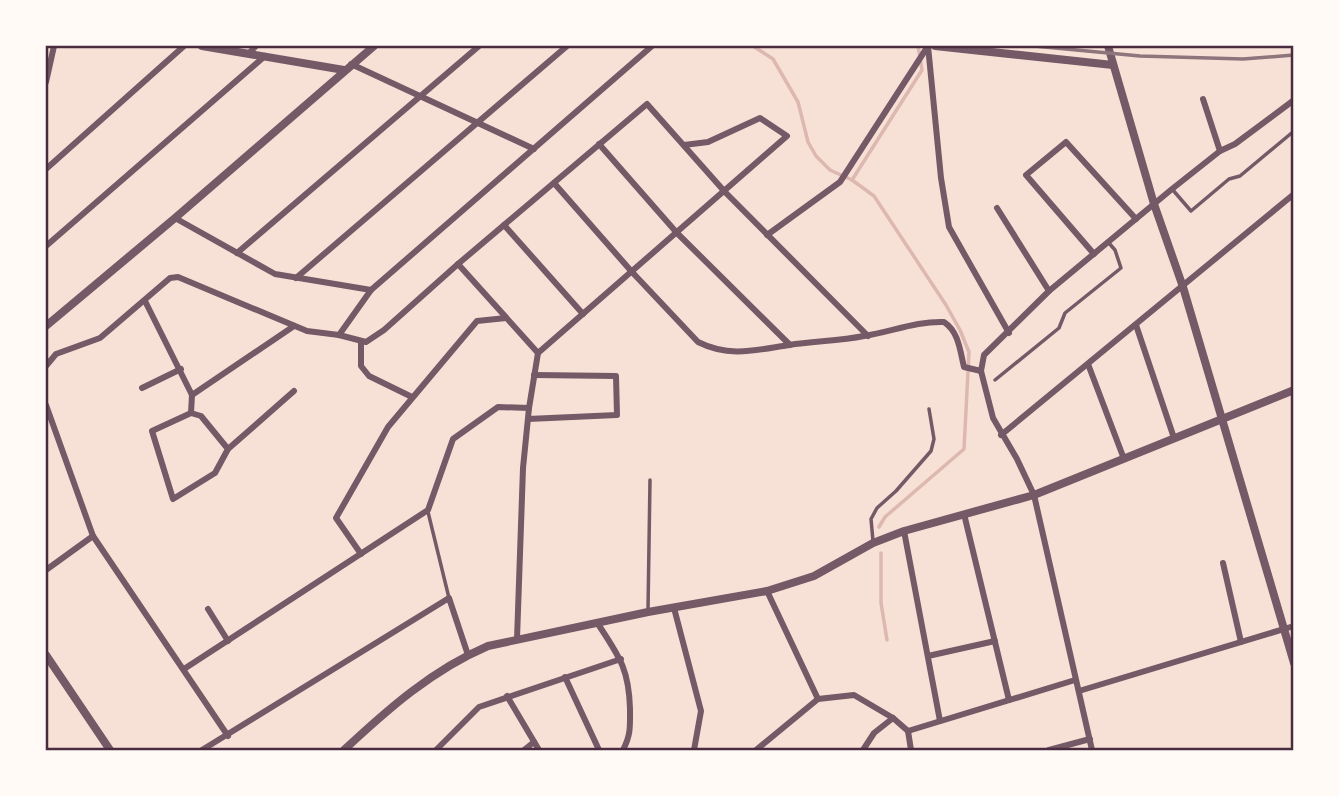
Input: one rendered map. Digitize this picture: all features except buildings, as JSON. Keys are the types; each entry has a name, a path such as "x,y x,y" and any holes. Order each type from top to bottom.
{"street":[{"path":"46,82 54,46"},
{"path":"46,169 184,46"},
{"path":"202,46 347,67 420,96 534,149"},
{"path":"249,53 256,46"},
{"path":"46,326 374,46"},
{"path":"237,253 479,46"},
{"path":"296,278 567,46"},
{"path":"339,335 371,290 652,46"},
{"path":"767,235 840,182 928,46"},
{"path":"928,46 941,178 949,228 1009,333"},
{"path":"935,46 1112,65"},
{"path":"1108,46 1154,204 1183,287 1293,663"},
{"path":"46,246 265,56"},
{"path":"1203,99 1220,150"},
{"path":"1092,751 1034,495 993,418 981,371 984,355 1049,291 1172,189 1220,150 1235,144 1293,100"},
{"path":"46,366 56,354 100,338 170,278 178,277 307,331 366,342 384,330 647,104 724,192 868,336"},
{"path":"517,639 523,468 538,353 787,136 760,118 708,142 684,145"},
{"path":"1094,254 1026,175 1066,142 1136,219"},
{"path":"599,144 677,233 790,345"},
{"path":"554,183 698,342 710,348 749,353 790,345 868,336 904,326 944,322 951,327 969,368 981,371"},
{"path":"1001,435 1293,194"},
{"path":"998,208 1049,291"},
{"path":"175,218 275,274 371,290"},
{"path":"503,225 583,314"},
{"path":"458,264 538,353"},
{"path":"145,302 192,395 191,413"},
{"path":"361,554 336,518 388,427 477,321 506,318"},
{"path":"192,395 294,326"},
{"path":"1136,326 1174,438"},
{"path":"360,341 361,366 369,376 412,397"},
{"path":"1088,364 1124,459"},
{"path":"142,388 181,369"},
{"path":"528,419 617,415 616,376 534,375"},
{"path":"344,751 424,681 468,654 488,646 648,612 767,591 814,576 873,543 904,531 1034,495 1293,390"},
{"path":"228,449 201,416 191,413 152,431 173,499 215,473 228,449 294,391"},
{"path":"46,405 93,536 228,736"},
{"path":"184,669 428,510 453,439 498,407 529,408"},
{"path":"964,514 1009,699"},
{"path":"904,531 940,721"},
{"path":"46,570 93,536"},
{"path":"1223,563 1241,642"},
{"path":"767,591 818,699"},
{"path":"202,751 212,748 449,598 468,654"},
{"path":"674,608 701,711 694,751"},
{"path":"208,609 228,640"},
{"path":"598,624 621,659 629,679 631,735 623,751"},
{"path":"1079,691 1293,626"},
{"path":"928,656 995,641"},
{"path":"46,655 110,751"},
{"path":"436,751 479,707 621,659"},
{"path":"565,677 599,751"},
{"path":"908,731 1075,680"},
{"path":"756,751 818,699 855,695 893,718 908,731 911,751"},
{"path":"507,696 538,751"},
{"path":"863,751 874,733 893,718"},
{"path":"1049,751 1090,739"},
{"path":"524,751 534,742"}],"lane":[{"path":"1172,189 1191,211 1229,178 1240,176 1293,131"},
{"path":"995,380 1059,328 1065,313 1121,268 1115,250 1108,242"},
{"path":"873,543 871,519 877,508 897,491 931,451 934,439 929,409"},
{"path":"648,612 650,480"},
{"path":"428,510 449,598"}],"waterway":[{"path":"753,46 773,59 798,102 808,142 816,156 830,170 852,180 874,196 946,305 969,352 964,449 885,517 879,527"},
{"path":"852,180 922,70 918,46"},
{"path":"881,553 881,603 887,640"}],"railway":[{"path":"1034,46 1140,56 1243,59 1294,55"}]}
